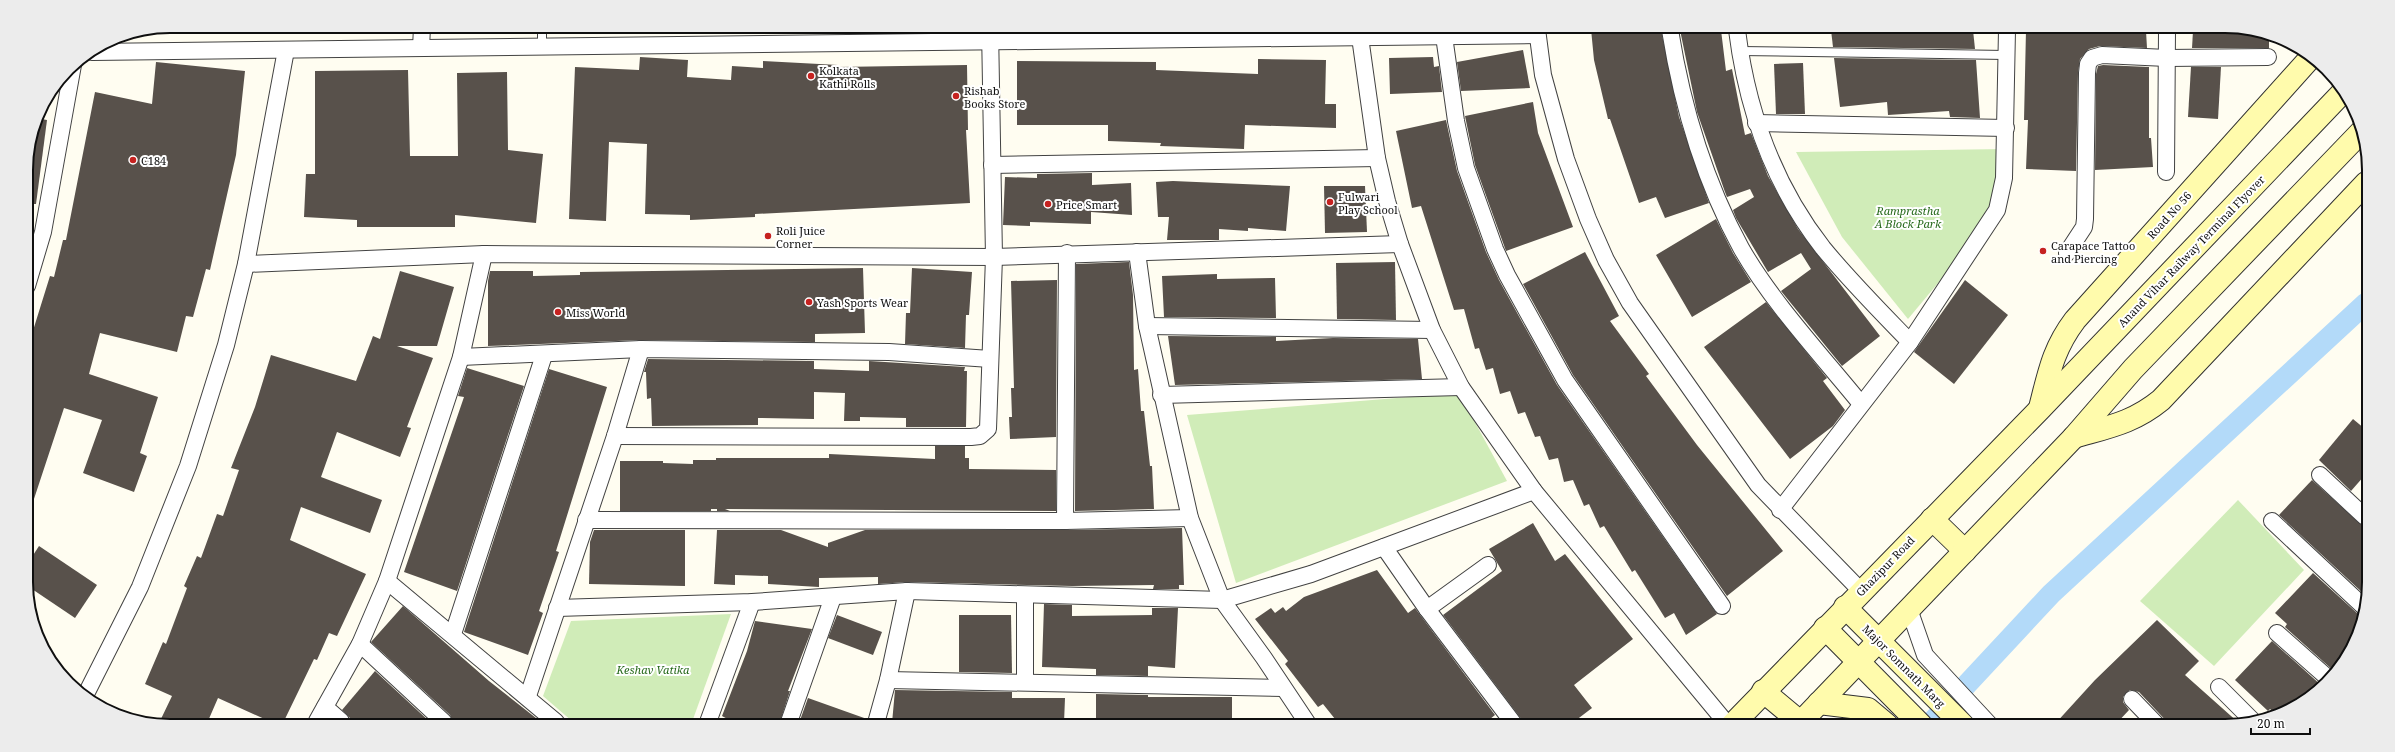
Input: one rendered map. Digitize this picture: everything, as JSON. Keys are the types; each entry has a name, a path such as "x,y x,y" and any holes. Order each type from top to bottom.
{"main road":[{"name":"Road No 56","path":"2040,409 2054,356 2062,338 2075,320 2307,61"},
{"name":"Anand Vihar Railway Terminal Flyover","path":"2040,409 2340,95"},
{"path":"1804,719 2074,437 2133,369 2357,136"},
{"path":"2074,437 2131,421 2146,412 2161,400 2362,187"},
{"name":"Ghazipur Road","path":"1737,719 1763,691 2040,409"},
{"path":"1932,519 1965,551"},
{"name":"Major Somnath Marg","path":"1845,607 1906,670 1957,719"},
{"path":"1825,628 1887,693 1915,719"},
{"path":"1763,691 1794,719"},
{"path":"1819,703 1887,693"},
{"path":"1819,703 1870,710 1880,719"}],"street":[{"path":"421,48 422,33"},
{"path":"101,52 542,47 990,35 1086,34 1360,37 1514,33"},
{"path":"1537,33 1543,75 1566,159 1588,219 1606,260 1630,303 1690,392 1758,485 1780,510 1861,591"},
{"path":"1670,33 1677,74 1701,155 1715,193 1742,248 1765,285 1861,404"},
{"path":"1737,33 1756,123 1780,179 1797,211 1847,277 1910,342"},
{"path":"1780,510 1910,342 1997,210 2004,178 2007,33"},
{"path":"2166,172 2167,33"},
{"path":"615,436 980,436 988,429 990,416 990,359 994,257 990,35"},
{"path":"1444,36 1456,122 1466,168 1495,248 1507,275 1566,380 1722,606"},
{"path":"1360,37 1377,158 1400,244 1432,330 1461,387 1534,490 1723,719"},
{"path":"87,691 140,586 188,466 226,345 246,264 286,50"},
{"path":"2067,253 2084,227 2088,64 2092,58 2102,56 2167,58 2268,57"},
{"path":"33,264 42,232 71,75"},
{"path":"1756,123 2006,128"},
{"path":"992,165 1377,158"},
{"path":"246,264 484,254 994,257 1067,253 1400,244"},
{"path":"1137,252 1147,326 1161,395 1190,518 1222,600 1264,658 1305,719"},
{"path":"1066,521 1067,253"},
{"path":"318,719 360,644 387,581 461,357 484,254"},
{"path":"1147,326 1432,330"},
{"path":"461,357 544,355 641,349 889,352 990,359"},
{"path":"528,696 615,436 641,349"},
{"path":"453,634 544,355"},
{"path":"1161,395 1461,387"},
{"path":"2320,475 2362,515"},
{"path":"557,608 752,602 907,591 1025,596 1222,600 1311,574 1534,490"},
{"path":"586,520 1066,521 1190,518"},
{"path":"2272,521 2360,603"},
{"path":"1384,547 1427,609 1510,719"},
{"path":"1427,609 1488,565"},
{"path":"387,581 528,696 553,719"},
{"path":"877,719 888,680 907,591"},
{"path":"1025,596 1025,682"},
{"path":"790,719 833,597"},
{"path":"709,719 752,602"},
{"path":"1909,609 1922,648 1930,661 1985,719"},
{"path":"2276,633 2325,676"},
{"path":"360,644 441,719"},
{"path":"888,680 1283,688"},
{"path":"2219,687 2249,717"},
{"path":"2132,699 2151,719"},
{"path":"325,707 337,719"}],"lane":[{"path":"542,33 542,47"},
{"path":"1740,51 2006,55"}],"green space":[{"name":"Ramprastha A Block Park","path":"2005,149 2004,204 1908,319 1842,237 1796,152"},
{"path":"1459,393 1507,481 1236,583 1187,415"},
{"path":"2238,500 2304,570 2214,666 2140,601"},
{"name":"Keshav Vatika","path":"731,614 693,719 570,719 543,696 571,621"}],"building":[{"path":"1591,33 1662,33 1679,117 1709,203 1665,218 1656,197 1639,203 1610,119 1608,119 1594,60"},
{"path":"1681,33 1721,33 1726,71 1732,69 1745,135 1751,133 1768,176 1798,229 1880,336 1842,366 1781,291 1811,269 1801,253 1768,272 1736,218 1733,210 1754,197 1750,189 1727,197 1697,112"},
{"path":"1831,33 1973,33 1975,49 1833,47"},
{"path":"2026,33 2146,33 2147,48 2100,46 2089,49 2080,59 2078,73 2076,171 2026,169 2028,120 2024,120"},
{"path":"2193,33 2243,34 2269,40 2269,48 2192,48"},
{"path":"1523,50 1530,88 1461,91 1457,62"},
{"path":"640,57 688,60 687,77 731,80 732,66 763,68 763,61 838,65 837,67 967,65 968,130 966,130 970,203 755,214 755,217 690,220 690,215 645,214 647,144 609,142 606,221 569,219 575,67 639,70"},
{"path":"1433,57 1434,67 1439,66 1442,92 1390,94 1389,58"},
{"path":"1834,58 1976,60 1980,118 1950,117 1949,111 1888,115 1887,102 1840,107"},
{"path":"1258,59 1326,60 1325,104 1336,104 1336,128 1245,125 1244,149 1160,146 1161,143 1108,141 1108,125 1017,125 1017,61 1156,62 1156,70 1258,74"},
{"path":"156,62 245,71 236,155 210,270 206,269 193,317 186,316 177,352 100,333 89,374 158,397 140,453 147,456 134,492 83,473 102,420 64,408 33,502 33,331 50,276 54,277 63,240 66,240 95,92 152,104"},
{"path":"1803,63 1805,114 1776,114 1774,64"},
{"path":"2098,66 2149,67 2149,138 2151,138 2153,167 2095,170 2096,74"},
{"path":"2191,67 2221,67 2218,119 2188,117"},
{"path":"408,70 410,156 458,156 457,73 507,72 508,150 543,154 536,223 455,215 455,227 357,227 357,220 304,217 306,174 315,174 315,71"},
{"path":"1533,102 1538,133 1573,227 1506,251 1475,165 1465,116"},
{"path":"43,119 47,120 36,204 33,204 33,161"},
{"path":"1446,120 1457,171 1486,252 1499,280 1557,385 1717,614 1686,635 1674,613 1665,618 1635,570 1632,572 1604,526 1600,528 1589,504 1584,506 1573,480 1564,482 1558,458 1549,460 1540,436 1535,437 1525,412 1518,414 1510,391 1500,394 1493,368 1486,370 1479,348 1475,349 1464,309 1454,310 1421,206 1412,208 1396,131"},
{"path":"1092,173 1092,185 1131,183 1132,215 1091,212 1091,224 1030,222 1030,226 1003,225 1005,177 1037,178 1037,174"},
{"path":"1173,181 1290,186 1286,231 1248,228 1248,231 1219,229 1219,240 1167,240 1169,217 1158,217 1156,182"},
{"path":"1324,186 1365,186 1367,232 1325,233"},
{"path":"1716,219 1733,253 1751,282 1692,317 1656,255"},
{"path":"1585,252 1619,316 1610,321 1649,374 1646,376 1697,445 1783,551 1727,596 1573,375 1523,284"},
{"path":"1129,262 1133,295 1134,370 1138,369 1141,411 1144,411 1150,466 1152,466 1154,509 1075,511 1076,264"},
{"path":"1395,262 1396,320 1337,319 1336,263"},
{"path":"863,268 865,333 815,334 815,342 641,340 488,346 488,281 490,271 533,271 533,276 580,275 580,272"},
{"path":"912,268 972,272 969,315 966,315 965,348 905,344 906,313 910,313"},
{"path":"400,271 454,287 437,346 397,346 433,358 407,427 411,428 400,457 337,432 321,477 382,500 370,533 301,507 290,540 366,574 337,636 329,633 317,660 314,659 285,719 265,719 218,698 209,719 161,719 172,696 145,684 163,642 166,644 187,588 184,586 197,556 201,558 217,514 223,516 239,470 231,468 255,407 271,355 356,381 373,336 380,339"},
{"path":"1217,274 1217,279 1275,278 1276,318 1164,317 1162,276"},
{"path":"1057,280 1056,437 1010,439 1009,417 1012,417 1011,388 1014,388 1011,281"},
{"path":"1965,280 2008,315 1954,384 1914,352"},
{"path":"1766,302 1827,378 1823,381 1845,410 1833,426 1790,459 1704,347"},
{"path":"1168,336 1276,337 1276,341 1333,338 1418,339 1422,379 1175,385"},
{"path":"648,359 814,361 814,369 869,371 869,361 965,367 964,371 967,371 966,427 906,427 906,418 860,417 860,421 844,421 845,393 814,392 814,419 758,418 758,425 652,426 651,398 647,399 646,372 644,372"},
{"path":"467,368 524,386 457,591 404,572 464,397 458,396"},
{"path":"549,369 607,387 556,551 559,552 539,611 543,613 528,655 464,632"},
{"path":"2353,419 2362,426 2362,478 2351,491 2319,460"},
{"path":"935,446 965,446 965,458 969,458 969,469 1056,470 1056,511 725,509 730,511 717,511 717,509 711,509 711,511 620,511 620,461 663,461 663,463 693,464 693,460 716,460 716,458 829,458 829,454 935,459"},
{"path":"2312,480 2362,525 2361,592 2279,515"},
{"path":"1533,523 1555,561 1565,554 1633,639 1574,685 1592,708 1578,719 1521,719 1443,615 1502,571 1489,549"},
{"path":"1182,528 1184,585 1179,585 1179,589 1153,589 1154,585 1072,586 907,582 878,584 878,577 819,578 819,587 768,584 768,576 735,575 735,585 714,584 717,530 781,530 828,547 828,543 865,530 1065,530"},
{"path":"594,530 685,530 685,586 589,584 590,542"},
{"path":"39,546 97,585 75,618 33,590 33,555"},
{"path":"1377,570 1408,613 1415,608 1495,715 1490,719 1335,719 1323,704 1318,707 1285,664 1288,661 1255,619 1271,608 1275,613 1283,607 1286,611 1304,597"},
{"path":"2313,573 2358,614 2352,634 2344,650 2331,668 2285,627 2287,624 2275,613"},
{"path":"1044,604 1072,605 1072,616 1152,615 1152,608 1178,608 1175,668 1148,666 1148,676 1096,675 1096,669 1042,667"},
{"path":"403,606 489,681 537,719 452,719 450,715 371,642"},
{"path":"837,615 882,632 873,655 828,638"},
{"path":"959,615 1011,615 1012,673 959,672"},
{"path":"2157,620 2199,661 2185,675 2234,719 2164,719 2139,692 2130,690 2123,697 2123,702 2129,710 2121,719 2059,719 2095,680"},
{"path":"755,621 812,629 788,691 790,691 781,719 728,719 722,716 747,651"},
{"path":"2272,641 2318,682 2301,696 2285,705 2272,711 2270,709 2268,711 2235,680"},
{"path":"375,671 427,719 351,719 342,710"},
{"path":"895,690 1012,692 1012,698 1065,698 1064,719 892,719"},
{"path":"1096,694 1148,695 1148,697 1232,697 1232,719 1096,719"},
{"path":"808,698 867,719 800,719"}],"waterway":[{"path":"1935,719 2051,594 2362,307"}],"place":[{"name":"Kolkata Kathi Rolls","path":"811,76"},
{"name":"Rishab Books Store","path":"956,96"},
{"name":"C184","path":"133,160"},
{"name":"Fulwari Play School","path":"1330,202"},
{"name":"Price Smart","path":"1048,204"},
{"name":"Roli Juice Corner","path":"768,236"},
{"name":"Carapace Tattoo and Piercing","path":"2043,251"},
{"name":"Yash Sports Wear","path":"809,302"},
{"name":"Miss World","path":"558,312"}]}
